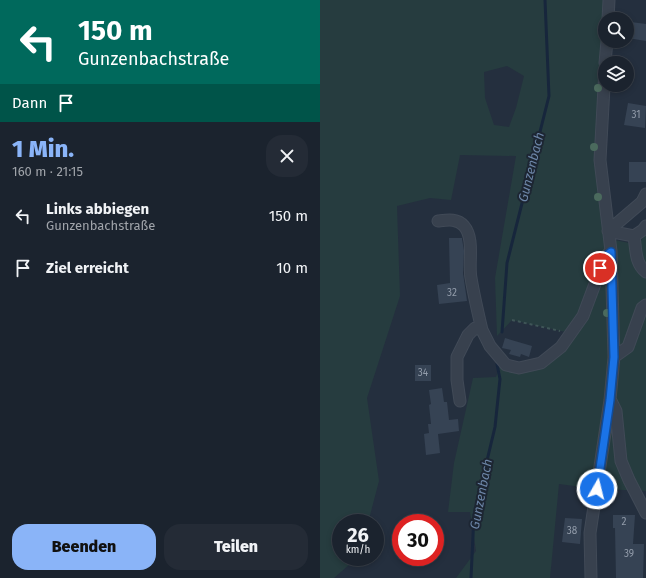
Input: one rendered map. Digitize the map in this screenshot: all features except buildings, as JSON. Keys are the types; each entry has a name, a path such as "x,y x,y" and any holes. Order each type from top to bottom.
{"street":[{"path":"608,12 609,0"},
{"path":"591,578 590,533 610,400 614,357 611,252 600,160 604,92"},
{"path":"608,231 642,202 646,194"},
{"path":"438,221 451,220 460,222 465,227 470,244 470,276 482,330 490,346 506,364 519,368 541,363 561,347 582,316 605,257 611,252"},
{"path":"608,231 634,236 646,226"},
{"path":"634,236 636,259 642,269 646,272"},
{"path":"614,357 628,347 642,308 646,305"},
{"path":"460,402 457,380 457,358 468,334 475,328 482,330"},
{"path":"610,400 616,411 621,462 646,513"}],"path":[{"path":"512,320 571,333"}],"green space":[{"path":"320,0 609,0 606,12 598,12 598,48 605,48 604,56 598,56 598,92 603,92 600,160 611,251 596,280 612,284 613,324 597,489 559,484 550,578 456,578 476,551 470,512 448,512 454,463 473,378 496,377 500,366 541,363 570,333 512,320 497,336 495,278 516,156 460,155 451,200 430,198 397,206 400,296 367,398 379,481 370,514 332,514 332,566 348,566 334,578 320,578","holes":["507,66 524,76 516,108 509,127 494,125 485,98 484,72"]},
{"path":"646,233 646,301 626,343 620,345 615,240 638,245"},
{"path":"646,309 646,491 602,489 621,355"}],"waterway":[{"name":"Gunzenbach","path":"502,332 507,263 549,96 545,0"},
{"name":"Gunzenbach","path":"471,578 474,515 495,427 500,379 497,364"}],"route":[{"path":"597,489 610,400 614,357 611,252 605,257 600,268"}]}
